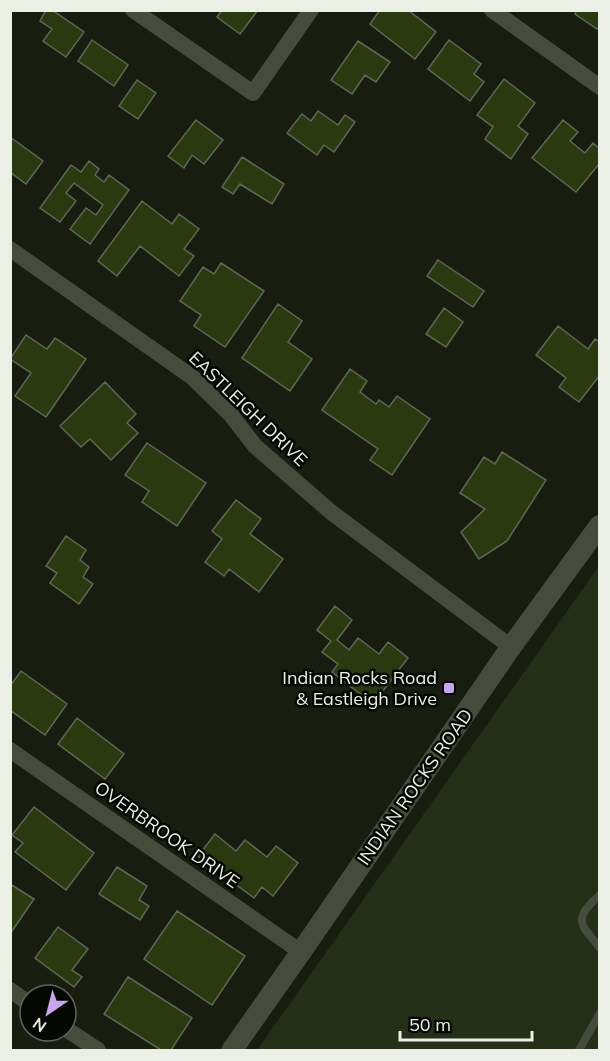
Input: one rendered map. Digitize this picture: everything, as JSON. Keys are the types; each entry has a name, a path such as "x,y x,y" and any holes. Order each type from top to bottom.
{"street":[{"path":"133,10 253,93 311,10"},
{"path":"492,10 600,87"},
{"name":"EASTLEIGH DRIVE","path":"10,249 192,377 231,415 255,446 331,512 512,647"},
{"name":"INDIAN ROCKS ROAD","path":"232,1050 512,647 600,525"},
{"name":"OVERBROOK DRIVE","path":"10,750 301,952"},
{"path":"78,1037 98,1050"}],"lane":[{"path":"599,946 582,926 581,918 586,909 600,896"},
{"path":"579,1050 600,1013"}],"green space":[{"path":"599,566 599,1050 257,1050"}],"building":[{"path":"46,10 52,10 84,32 66,57 43,41 52,29 40,21"},
{"path":"222,10 258,10 240,34 217,17"},
{"path":"380,10 408,10 436,32 415,59 370,24"},
{"path":"577,10 600,10 600,26 597,29 575,14"},
{"path":"92,40 128,65 114,86 78,61"},
{"path":"449,40 481,64 474,74 484,82 470,101 428,69"},
{"path":"358,41 390,62 376,82 365,75 352,94 331,80"},
{"path":"504,79 535,103 518,126 528,134 511,159 485,139 493,127 477,115"},
{"path":"137,80 156,93 138,119 119,106"},
{"path":"318,111 338,125 345,115 355,122 334,152 324,145 317,155 287,133 302,114 311,121"},
{"path":"196,120 223,140 204,164 192,155 184,168 168,156"},
{"path":"563,120 578,132 570,141 585,153 593,143 600,149 600,163 576,192 532,158"},
{"path":"10,137 43,161 26,184 10,172"},
{"path":"242,157 284,184 272,204 240,184 233,194 222,187"},
{"path":"89,161 99,169 95,175 104,182 109,175 129,190 90,244 70,229 86,208 96,215 103,205 74,183 66,193 76,201 60,222 40,208 71,165 81,172"},
{"path":"142,201 172,224 179,214 199,229 184,249 194,256 179,276 140,246 117,276 98,261"},
{"path":"438,260 484,291 473,307 427,276"},
{"path":"221,263 264,291 225,347 194,326 201,315 180,301 203,267 214,274"},
{"path":"278,304 302,321 288,342 312,359 290,391 242,358"},
{"path":"444,308 463,322 446,347 426,334"},
{"path":"558,326 588,349 595,339 600,342 600,375 579,402 559,387 566,378 536,355"},
{"path":"26,335 47,349 55,338 86,359 46,417 15,396 31,373 10,359"},
{"path":"350,369 367,381 360,392 376,404 379,400 389,407 397,396 430,419 392,475 370,460 378,449 322,410"},
{"path":"105,382 136,414 127,423 138,433 111,460 90,439 81,447 60,426"},
{"path":"147,443 206,483 177,526 142,502 149,491 125,475"},
{"path":"502,452 546,480 507,541 479,559 461,532 485,509 460,493 484,457 495,464"},
{"path":"236,500 261,519 250,534 283,559 259,592 229,569 224,576 205,562 222,539 212,531"},
{"path":"66,536 86,550 80,560 89,567 83,577 93,584 79,604 50,583 57,573 46,566"},
{"path":"335,606 352,620 337,640 349,650 358,638 379,654 388,642 408,658 373,704 332,672 338,664 322,652 331,641 317,630"},
{"path":"21,671 67,704 45,735 10,710 10,686"},
{"path":"77,718 124,754 105,779 58,744"},
{"path":"34,807 94,853 66,890 15,852 23,843 12,835"},
{"path":"215,834 236,851 245,840 267,857 276,846 298,863 273,896 262,887 254,898 198,856"},
{"path":"117,867 147,886 139,900 149,906 140,920 99,894"},
{"path":"10,884 34,899 10,934"},
{"path":"177,911 245,956 212,1005 144,959"},
{"path":"58,927 88,949 72,970 82,977 77,983 69,983 35,958"},
{"path":"128,977 192,1018 171,1050 161,1050 104,1014"}],"place":[{"name":"Indian Rocks Road & Eastleigh Drive","path":"449,688"}]}
